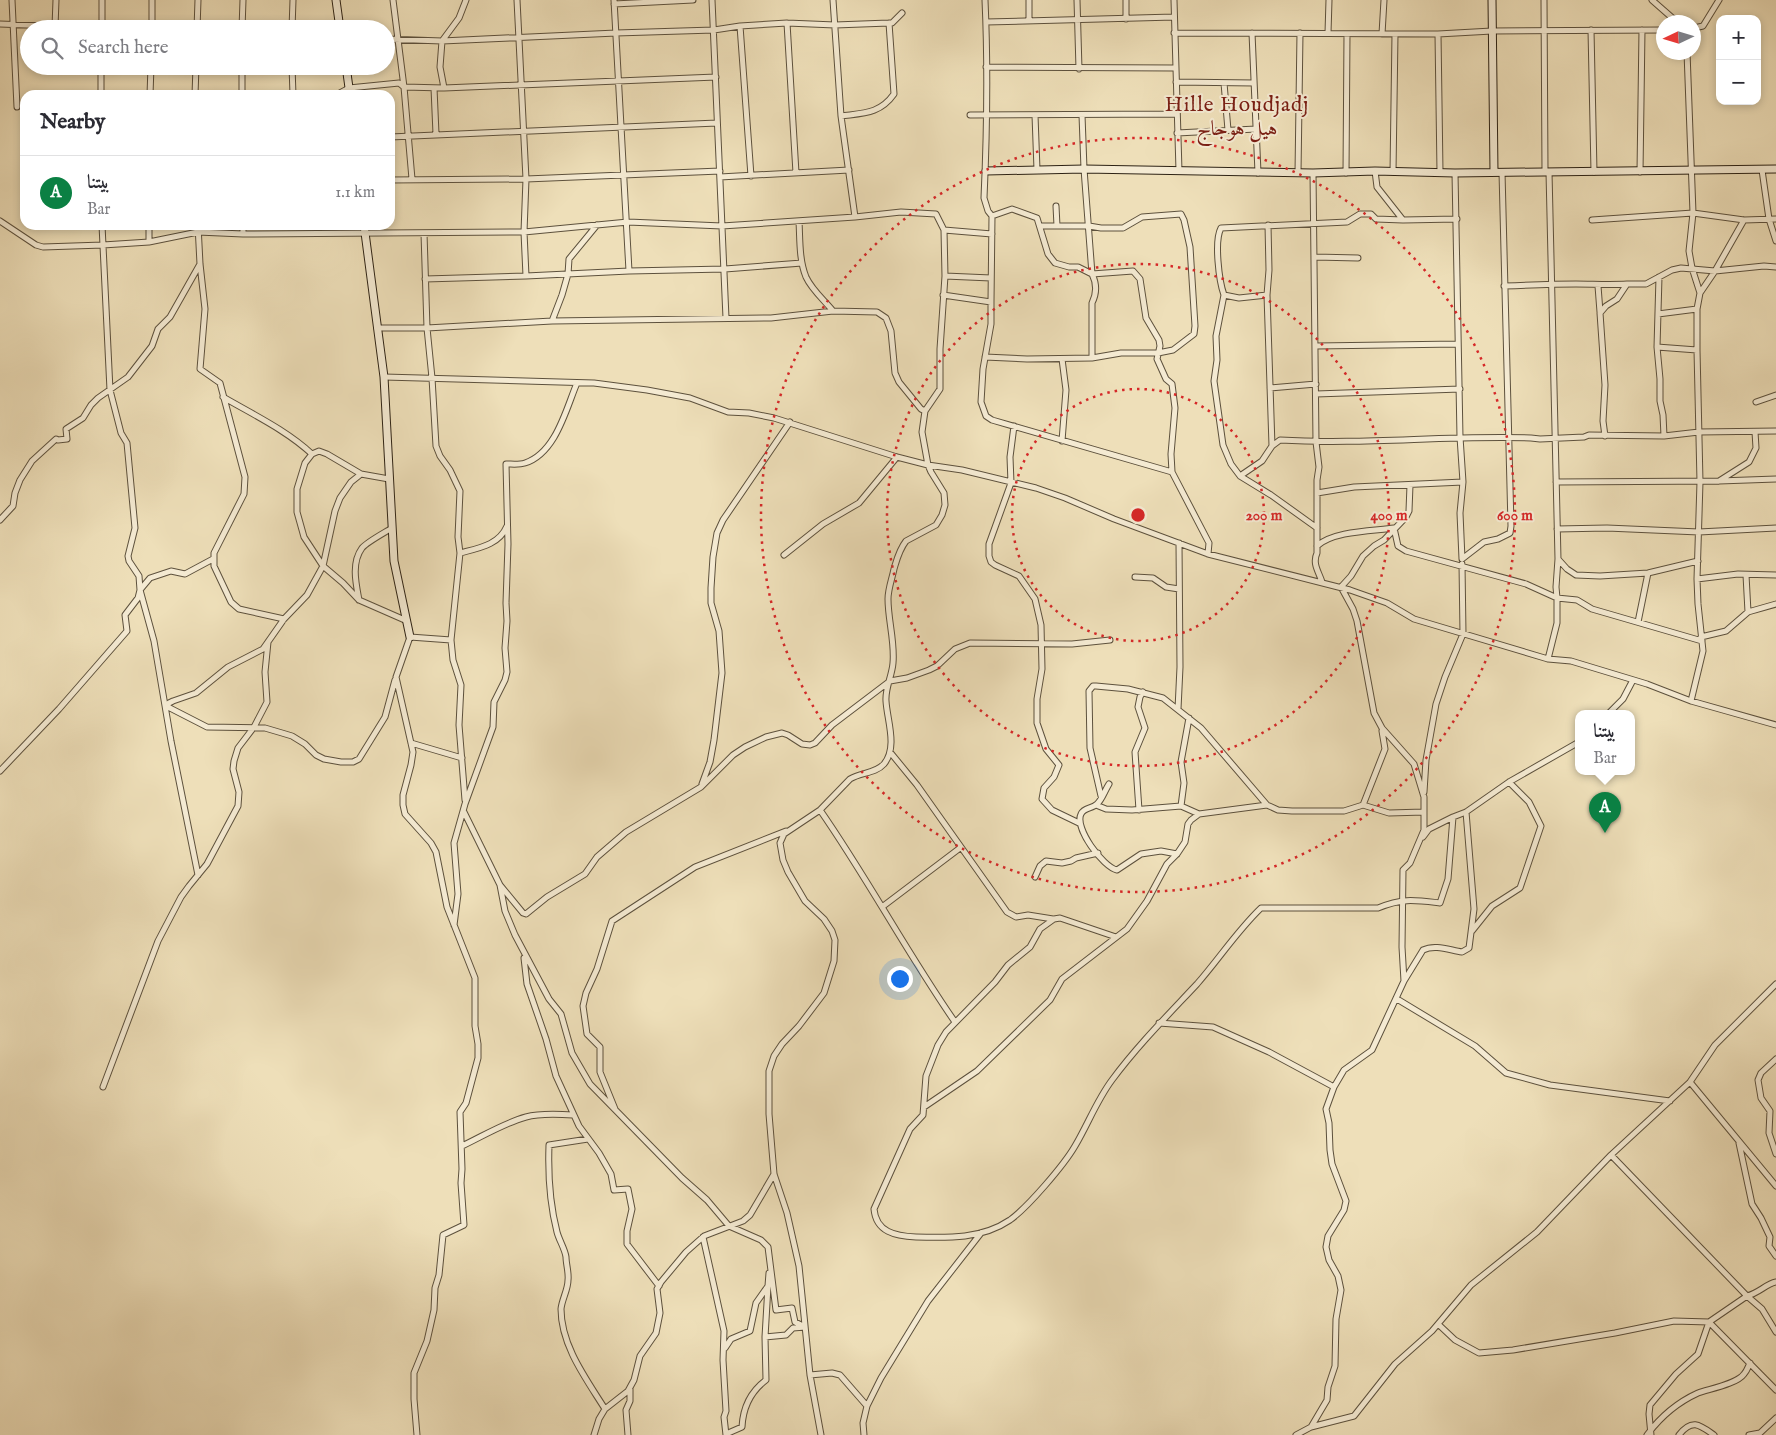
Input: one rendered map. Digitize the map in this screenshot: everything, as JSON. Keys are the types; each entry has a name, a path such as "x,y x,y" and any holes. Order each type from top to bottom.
{"street":[{"path":"12,0 17,107"},
{"path":"55,20 56,0"},
{"path":"102,0 102,20"},
{"path":"152,0 152,20"},
{"path":"197,20 198,0"},
{"path":"242,20 243,0"},
{"path":"292,20 293,0"},
{"path":"336,0 339,20"},
{"path":"392,0 404,87 412,179"},
{"path":"444,88 440,67 442,42 459,18 466,0"},
{"path":"517,0 526,179 524,232 526,276"},
{"path":"629,271 628,222 614,2 693,0"},
{"path":"712,0 726,318"},
{"path":"833,0 841,116 854,217"},
{"path":"985,0 988,45 984,198 988,211 992,216 992,234 991,324 985,357 981,402 983,410 986,416 992,420 1172,472"},
{"path":"1029,0 1029,20"},
{"path":"1077,0 1080,69"},
{"path":"1126,0 1126,18"},
{"path":"1174,0 1178,171"},
{"path":"1328,33 1329,0"},
{"path":"1382,34 1384,0"},
{"path":"1492,0 1494,172"},
{"path":"1544,0 1547,172 1553,284 1554,438 1558,560 1556,587 1557,623 1548,659"},
{"path":"1652,0 1669,15"},
{"path":"1701,26 1719,0"},
{"path":"395,40 442,42 518,37 714,30 740,26 786,24 889,23 902,13"},
{"path":"986,22 1174,17"},
{"path":"841,116 876,111 888,103 894,94 889,23"},
{"path":"0,24 20,25"},
{"path":"786,24 796,173"},
{"path":"740,26 752,176"},
{"path":"1591,30 1594,172"},
{"path":"1640,172 1642,30"},
{"path":"1174,33 1438,34 1492,31 1656,30"},
{"path":"1252,33 1258,173"},
{"path":"1298,173 1300,33"},
{"path":"1346,172 1347,34"},
{"path":"1393,172 1395,34"},
{"path":"1438,34 1440,172"},
{"path":"1687,60 1693,213 1689,251 1700,293"},
{"path":"986,67 1080,69 1175,68"},
{"path":"100,90 101,75"},
{"path":"150,90 151,75"},
{"path":"195,90 196,75"},
{"path":"242,75 242,90"},
{"path":"292,75 293,90"},
{"path":"347,75 349,90"},
{"path":"355,90 399,83 404,87 444,88 716,77"},
{"path":"1176,82 1254,82"},
{"path":"1224,83 1228,130"},
{"path":"434,88 436,134"},
{"path":"970,115 1176,114"},
{"path":"1035,115 1037,170"},
{"path":"1082,115 1092,274 1096,281 1096,296 1092,303 1092,358"},
{"path":"395,137 717,123"},
{"path":"1176,133 1256,129"},
{"path":"986,171 1084,169 1258,173 1375,171 1455,173 1776,170"},
{"path":"395,180 526,179 624,175 720,174 752,176 849,170"},
{"path":"1762,170 1769,219 1776,241"},
{"path":"1375,171 1377,187 1403,220"},
{"path":"1462,559 1484,542 1498,539 1510,533 1502,172"},
{"path":"1313,173 1316,442 1319,466 1315,565 1322,582"},
{"path":"1421,841 1424,830 1426,760 1436,704 1445,677 1464,634 1460,513 1463,482 1460,437 1455,173"},
{"path":"1056,206 1057,226"},
{"path":"992,216 1012,209 1037,218 1048,254 1056,263 1069,267 1078,267 1092,274 1133,271 1140,278 1146,318 1159,340 1160,346 1157,359 1159,366 1166,379 1172,384 1175,408 1171,454 1172,472 1208,542 1208,554"},
{"path":"380,230 424,233 524,232 628,222 722,226 901,212 936,214 944,230 945,276 940,349 940,389 925,411 922,432 928,465 944,493 944,509 936,526 906,542 898,555 891,581 888,598 893,653 886,700 890,752 888,758 879,768 850,779 820,810 784,834 780,843 783,860 788,872 805,901 824,919 835,940 832,972 824,993 778,1050 769,1071 769,1114 774,1174 787,1213 799,1266 810,1375 821,1435"},
{"path":"1592,220 1693,213 1744,220 1776,219"},
{"path":"985,357 1027,359 1092,358 1121,353 1158,352 1174,350 1194,334 1190,247 1181,214 1142,217 1123,228 1040,226"},
{"path":"1317,528 1271,495 1240,476 1231,464 1223,445 1214,381 1217,360 1216,336 1224,295 1221,287 1218,234 1221,228 1347,222 1360,214 1371,214 1376,219 1457,219"},
{"path":"1691,700 1703,652 1698,579 1700,482 1697,309 1700,293 1716,271 1744,220"},
{"path":"0,221 39,247 149,242 198,232 243,234 341,230"},
{"path":"799,221 802,263 806,276 833,311"},
{"path":"552,321 568,274 569,259 597,224"},
{"path":"1268,225 1267,295 1272,446"},
{"path":"102,230 110,390 121,433 128,449 135,528 128,556 129,562 139,576 140,590 154,641 198,875"},
{"path":"149,230 149,242"},
{"path":"166,706 207,727 265,728 292,736 324,759 340,762 357,761 385,717 410,637 394,561 384,377 365,230"},
{"path":"944,230 992,234"},
{"path":"198,232 205,309 200,368 220,383 240,452 245,477 245,486 240,502 213,559 214,566 231,602 239,609 284,620"},
{"path":"424,233 427,328 436,446 460,491 458,537 460,553 451,640 453,660 461,685 459,725 465,804 454,843 458,894 454,925"},
{"path":"1315,257 1358,258"},
{"path":"425,279 725,269 802,263"},
{"path":"0,520 13,506 20,480 32,461 56,438 58,440 67,439 66,429 82,418 91,405 128,377 149,349 158,330 170,317 200,264"},
{"path":"1504,286 1646,284 1677,269 1692,268 1716,271 1764,266 1776,267"},
{"path":"945,276 991,278"},
{"path":"1659,278 1657,347 1664,436"},
{"path":"1600,313 1606,306 1617,299 1628,284"},
{"path":"1598,286 1605,385 1605,436"},
{"path":"944,295 991,302"},
{"path":"1224,295 1239,298 1267,295"},
{"path":"1658,314 1697,309"},
{"path":"377,328 427,328 552,321 770,318 833,311 877,312 886,318 891,331 895,373 899,382 921,409 925,411"},
{"path":"1316,346 1458,344"},
{"path":"1657,347 1697,350"},
{"path":"1062,358 1066,390 1062,440"},
{"path":"384,377 577,382 647,390 690,398 728,412 749,412 790,422 830,437 864,445 928,465 962,470 1011,484 1036,488 1208,554 1341,587 1387,603 1414,620 1548,659 1571,661 1776,725"},
{"path":"465,804 493,727 494,702 507,672 505,648 508,553 506,464 524,463 541,455 553,441 577,382"},
{"path":"1270,388 1316,384"},
{"path":"1316,394 1460,389"},
{"path":"1756,402 1776,395"},
{"path":"224,397 281,430 312,454"},
{"path":"701,787 710,762 722,673 719,631 711,603 713,557 718,533 723,520 790,422"},
{"path":"1014,426 1010,457 1011,484 989,544 989,556 991,562 995,565 1019,576 1035,599 1041,625 1042,668 1037,699 1037,723 1046,749 1059,765 1054,777 1044,788 1042,799 1052,810 1080,823"},
{"path":"1240,476 1262,461 1272,446 1280,440 1316,442 1460,437 1508,437 1540,440 1612,434 1664,436 1699,432 1776,431"},
{"path":"1719,481 1749,462 1756,448 1754,432"},
{"path":"389,479 361,474 319,451 312,454 305,463 297,489 297,512 304,537 323,566 359,600 407,621"},
{"path":"784,556 824,524 859,503 897,456"},
{"path":"166,706 173,701 196,693 228,667 263,649 284,620 307,595 323,566 337,505 351,482 361,474"},
{"path":"1556,482 1700,482 1776,479"},
{"path":"1317,492 1354,487 1463,482"},
{"path":"1341,587 1351,576 1363,556 1384,540 1408,513 1410,485"},
{"path":"460,553 482,547 503,534 508,524 507,505"},
{"path":"359,600 355,572 356,561 362,548 392,528"},
{"path":"1317,546 1322,541 1335,536 1394,528"},
{"path":"1394,528 1398,546 1406,551 1526,584 1557,598 1577,600 1592,609 1701,639 1726,631 1748,612 1776,604"},
{"path":"1557,529 1607,528 1699,532 1776,528"},
{"path":"1178,709 1180,667 1179,543"},
{"path":"0,771 59,709 126,631 125,616 138,598 140,590 150,578 171,572 185,574 213,559"},
{"path":"1558,560 1567,570 1576,575 1600,576 1648,573 1698,561"},
{"path":"1638,622 1648,573"},
{"path":"1698,579 1738,574 1776,575"},
{"path":"1746,575 1748,612"},
{"path":"1135,577 1153,578 1166,586 1178,589"},
{"path":"1341,587 1357,621 1371,702 1382,728 1385,749 1363,805"},
{"path":"410,637 451,640"},
{"path":"464,812 500,885 523,913 530,913 547,897 585,874 597,857 626,832 701,787 744,746 782,733 802,744 810,745 815,743 832,725 890,681 907,678 929,670 937,666 955,649 970,643 1072,644 1110,640"},
{"path":"103,1087 158,941 181,897 207,864 238,806 239,792 233,769 234,761 238,748 254,728 267,702 265,672 268,642"},
{"path":"396,677 412,743 412,759 402,805 405,814 431,843 436,852 447,907 475,978 475,1026 478,1044 478,1058 474,1078 466,1103 460,1112 462,1146 460,1183 464,1225 443,1235 439,1275 435,1288 434,1310 426,1341 414,1373 417,1435"},
{"path":"1612,710 1623,699 1633,680"},
{"path":"1101,796 1090,748 1089,690 1093,686 1128,689 1163,698 1201,728 1267,805 1278,810 1315,812 1344,810 1363,805 1389,813 1424,812"},
{"path":"1139,810 1135,752 1145,728 1138,707 1143,692"},
{"path":"1182,806 1184,783 1182,762 1189,718"},
{"path":"1382,728 1414,764 1424,797"},
{"path":"412,743 462,758"},
{"path":"1404,981 1403,870 1410,863 1429,829 1466,812 1509,782 1575,744"},
{"path":"890,752 917,785 1007,912 1016,916 1028,915 1054,919 1060,918 1116,937"},
{"path":"1471,931 1492,906 1520,888 1541,826 1528,802 1509,782"},
{"path":"1109,784 1096,805 1083,810 1080,816 1080,823 1087,839 1107,866 1117,870 1141,854 1160,851 1177,854"},
{"path":"1096,805 1106,809 1139,810 1182,806 1200,814"},
{"path":"924,1107 977,1072 1050,1000 1062,979 1127,929 1147,902 1167,864 1185,842 1188,824 1194,817 1200,814 1267,805"},
{"path":"820,810 849,852 914,960 955,1022"},
{"path":"1311,1427 1327,1400 1328,1387 1335,1366 1336,1319 1341,1290 1338,1276 1329,1260 1326,1246 1328,1236 1344,1210 1346,1201 1332,1164 1326,1109 1328,1100 1344,1070 1372,1050 1404,981 1423,950 1433,947 1462,952 1469,948 1474,909 1466,812"},
{"path":"1054,919 1040,928 1030,947 1008,965 974,1006 946,1032 938,1045 925,1081 922,1118 910,1129 874,1209 875,1217 879,1224 887,1231 893,1234 912,1237 954,1238 996,1228 1012,1219 1039,1192 1074,1147 1111,1081 1159,1023 1197,984 1260,908 1378,908 1390,902 1414,900 1440,903 1448,880 1453,817"},
{"path":"616,1112 600,1072 600,1047 587,1034 583,1006 586,992 597,969 612,921 695,867 790,829"},
{"path":"882,907 960,848"},
{"path":"1035,877 1040,866 1046,862 1062,863 1098,854"},
{"path":"500,885 505,911 524,954 549,999 561,1014 572,1053 590,1084 682,1178 707,1200 729,1226 761,1240 768,1247 776,1310 792,1308 795,1322 805,1327"},
{"path":"524,954 530,992 556,1076 573,1115 611,1174 614,1190 628,1188 632,1209 627,1231 628,1244 659,1286"},
{"path":"1296,1435 1311,1427 1354,1416 1395,1364 1438,1324 1471,1285 1537,1232 1612,1155 1690,1082 1715,1045 1775,986"},
{"path":"1396,999 1475,1046 1506,1073 1550,1085 1670,1101"},
{"path":"1159,1023 1219,1029 1248,1044 1269,1052 1334,1087"},
{"path":"1776,1059 1761,1072 1758,1080 1761,1098 1776,1117"},
{"path":"1690,1082 1776,1186"},
{"path":"1770,1111 1769,1133 1776,1154"},
{"path":"462,1146 527,1116 573,1115"},
{"path":"588,1139 549,1145 550,1176 557,1231 566,1257 568,1275 562,1305 564,1326 572,1353 579,1368 605,1409"},
{"path":"1738,1140 1752,1204 1770,1237 1769,1246 1776,1256"},
{"path":"1612,1155 1747,1296 1762,1309 1776,1332"},
{"path":"594,1435 605,1409 630,1388 640,1356 656,1333 660,1313 657,1289 665,1276 686,1252 703,1237 743,1221 750,1214 774,1174"},
{"path":"864,1435 863,1423 867,1406 881,1378 942,1281 982,1232"},
{"path":"703,1237 724,1331 726,1410 724,1417 726,1434 742,1427 746,1404 756,1388 766,1380 765,1337 770,1268"},
{"path":"1438,1324 1455,1340 1479,1353 1513,1350 1674,1321 1709,1322 1747,1296 1756,1294 1772,1282 1776,1282"},
{"path":"724,1351 731,1339 750,1331 756,1303 768,1286"},
{"path":"1709,1322 1776,1390"},
{"path":"1651,1432 1650,1405 1676,1374 1698,1354 1709,1322"},
{"path":"765,1337 786,1335 793,1328 805,1327"},
{"path":"1646,1435 1651,1432 1666,1412 1698,1393 1719,1387 1741,1377 1750,1363"},
{"path":"810,1375 832,1373 840,1375 867,1406"},
{"path":"628,1435 626,1410 630,1401 630,1388"},
{"path":"1749,1435 1759,1434 1776,1418"},
{"path":"1680,1435 1683,1430 1691,1425 1700,1425 1714,1435"}],"place":[{"name":"بيتنا","path":"1605,833"}],"district":[{"name":"Hille Houdjadj هيل هوجاج","path":"1237,117"}]}
